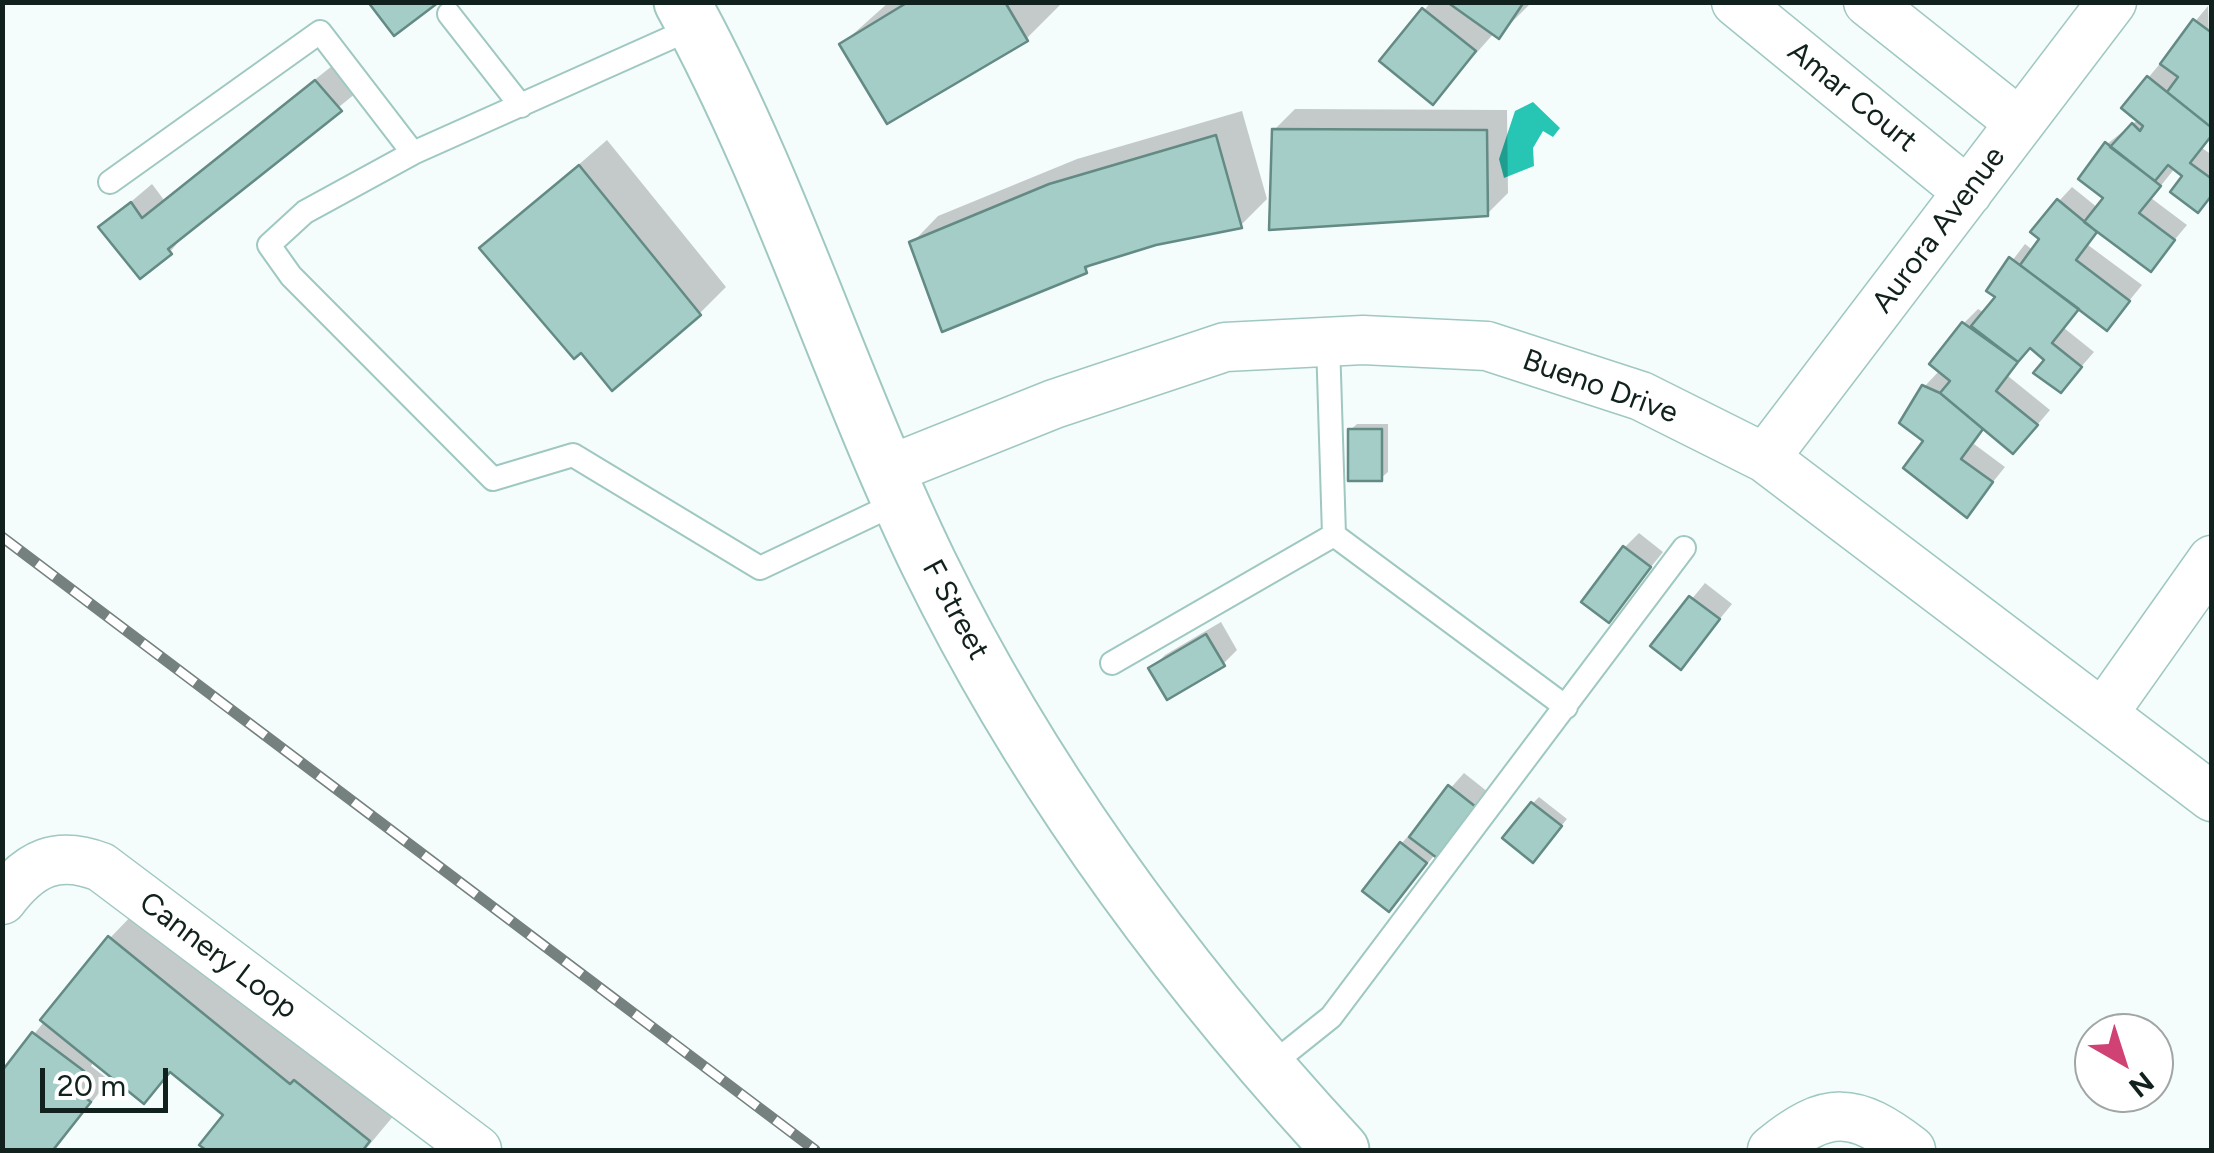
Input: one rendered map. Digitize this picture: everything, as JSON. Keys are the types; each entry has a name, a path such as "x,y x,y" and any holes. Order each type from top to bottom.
{"street":[{"name":"Amar Court","path":"1736,2 1968,192"},
{"path":"1868,2 2020,123"},
{"name":"Aurora Avenue","path":"1765,458 2112,2"},
{"name":"F Street","path":"689,15 767,180 928,562 1013,721 1088,837 1266,1069 1341,1150"},
{"name":"Bueno Drive","path":"896,485 1054,404 1225,347 1328,342 1488,346 1641,396 1765,458 2212,797"},
{"path":"2103,714 2212,560"},
{"name":"Cannery Loop","path":"2,900 35,866 53,858 78,858 100,867 460,1146"},
{"path":"1772,1150 1812,1119 1834,1117 1878,1127 1912,1150"}],"lane":[{"path":"448,14 521,106"},
{"path":"689,15 521,106 413,153 305,212 270,245 292,276 493,478 573,455 760,568 896,485"},
{"path":"110,182 320,32 413,153"},
{"path":"1328,342 1334,535"},
{"path":"1112,663 1334,535"},
{"path":"1334,535 1566,707"},
{"path":"1266,1069 1331,1018 1684,548"}],"shaded area":[{"path":"1533,102 1560,128 1553,137 1543,131 1533,148 1534,166 1504,178 1499,159 1515,111"}],"building":[{"path":"368,2 439,2 394,36"},
{"path":"908,2 1005,2 1028,41 887,124 839,44"},
{"path":"1447,2 1524,2 1499,39"},
{"path":"1422,8 1476,51 1433,105 1379,61"},
{"path":"2193,19 2212,33 2212,128 2167,92 2178,77 2160,64"},
{"path":"2147,76 2212,128 2212,135 2190,163 2212,179 2212,195 2198,213 2170,192 2182,176 2168,165 2155,181 2110,147 2132,123 2140,131 2143,126 2121,108"},
{"path":"315,80 342,111 168,249 172,254 140,279 98,227 131,202 142,218"},
{"path":"1272,129 1487,130 1488,216 1269,230"},
{"path":"1216,135 1242,228 1156,245 1085,267 1087,273 942,332 909,242 1049,184"},
{"path":"2105,142 2161,186 2139,213 2175,240 2151,272 2084,222 2103,198 2078,179"},
{"path":"579,165 701,315 612,391 581,353 574,359 479,248"},
{"path":"2057,199 2097,232 2076,260 2130,301 2107,331 2020,265 2039,239 2030,232"},
{"path":"2009,257 2079,309 2052,343 2082,367 2061,393 2033,373 2044,360 2030,348 2018,362 1971,326 1995,297 1986,291"},
{"path":"1962,322 2018,362 1996,391 2038,425 2013,454 1940,393 1950,381 1929,364"},
{"path":"1922,385 1940,393 1983,429 1961,459 1993,482 1967,518 1903,468 1923,441 1899,423"},
{"path":"1348,429 1382,429 1382,481 1348,481"},
{"path":"1623,546 1651,567 1609,623 1581,602"},
{"path":"1689,596 1720,619 1681,670 1650,646"},
{"path":"1206,634 1225,666 1167,700 1148,668"},
{"path":"1448,785 1476,807 1437,858 1409,837"},
{"path":"1531,802 1562,826 1533,863 1502,838"},
{"path":"1400,842 1427,863 1389,912 1362,891"},
{"path":"108,936 290,1084 294,1080 370,1141 363,1150 206,1150 199,1145 223,1115 170,1072 144,1104 40,1020"},
{"path":"32,1032 84,1071 72,1088 91,1102 53,1150 2,1150 2,1071"}],"railway":[{"path":"2,537 815,1150"}]}
